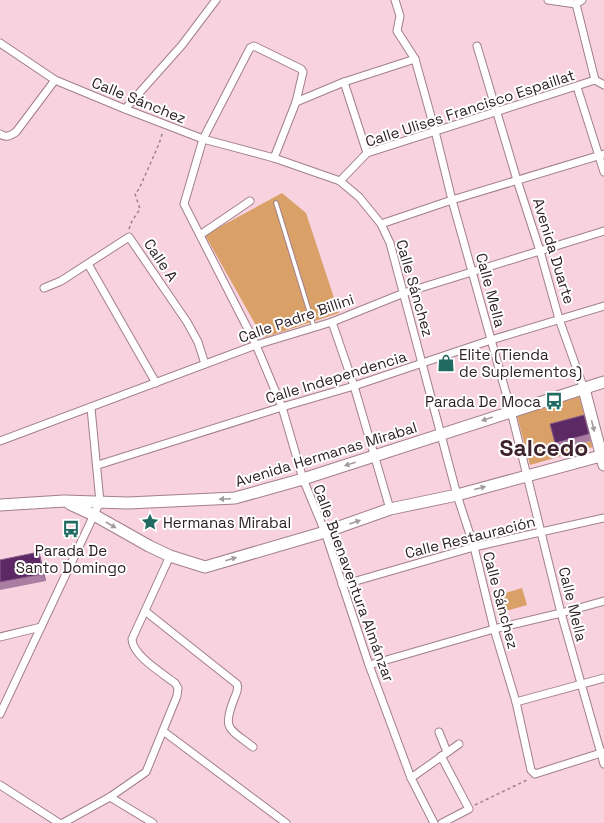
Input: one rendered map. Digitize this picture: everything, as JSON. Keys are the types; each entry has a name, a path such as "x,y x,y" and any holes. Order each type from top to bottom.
{"main road":[{"name":"Avenida Hermanas Mirabal","path":"0,505 64,501 128,503 235,498 303,479 604,382"},
{"name":"Avenida Duarte","path":"584,389 603,458"},
{"path":"64,501 94,515 170,556 205,567 325,532 390,510 457,495 526,476 603,458"}],"street":[{"path":"125,109 182,45 216,0"},
{"name":"Calle Mella","path":"395,0 400,16 397,31 415,59 452,200 511,411 561,614 604,764"},
{"path":"548,0 579,2 595,80 604,85"},
{"name":"Calle Sánchez","path":"0,43 54,80 125,109 203,139 274,158 340,180 359,197 381,224 390,243 404,293 457,495 474,547 494,629 516,702 533,773"},
{"name":"Calle Buenaventura Almánzar","path":"296,102 303,72 301,69 252,46 203,139 184,200 186,208 256,345 282,407 303,479 325,532 369,665 411,778 434,823"},
{"name":"Avenida Duarte","path":"477,46 516,180 540,251 559,319 584,389"},
{"path":"274,158 296,102 344,82 415,59"},
{"path":"0,134 4,136 11,136 16,132 54,80"},
{"name":"Calle Ulises Francisco Espaillat","path":"340,180 367,153 595,80"},
{"path":"344,82 367,153"},
{"path":"577,87 602,154 604,172"},
{"path":"381,224 452,200 602,154"},
{"path":"200,235 250,201"},
{"name":"Calle Padre Billini","path":"0,441 256,345 332,322 404,293 604,231"},
{"name":"Calle A","path":"44,288 88,264 129,237 187,322 198,342 205,364"},
{"path":"88,264 156,383"},
{"name":"Calle Independencia","path":"98,465 354,386 491,340 604,306"},
{"path":"332,322 354,386 390,510"},
{"path":"0,714 100,502 98,465 91,408"},
{"name":"Calle Restauración","path":"342,584 474,547 604,518"},
{"path":"63,823 110,797 146,772 163,731 177,696 178,688 133,647 132,639 170,556"},
{"path":"369,665 494,629 561,614 604,601"},
{"path":"144,611 236,684 238,690 227,718 228,724 233,731 253,747"},
{"path":"0,637 41,627"},
{"path":"516,702 604,678"},
{"path":"163,731 286,823"},
{"path":"439,732 444,754 469,809 442,823"},
{"path":"411,778 458,744"},
{"path":"533,773 602,753"},
{"path":"0,785 59,823"},
{"path":"110,797 152,823"}],"lane":[{"path":"276,203 314,327"}],"path":[{"path":"129,237 130,226 140,209 135,194 159,144 160,137 166,124"},
{"path":"469,809 474,805 528,779 533,773"}],"shaded area":[{"path":"282,193 306,213 339,313 263,338 205,235"},
{"path":"579,395 586,422 558,450 591,441 593,447 530,465 516,412"},
{"path":"522,588 527,605 499,613 495,596"}],"building":[{"path":"584,415 589,434 555,443 550,424"},
{"path":"39,552 43,574 0,582 0,560"}],"place":[{"name":"Elite (Tienda de Suplementos)","path":"446,363"},
{"name":"Parada De Moca","path":"554,401"},
{"name":"Hermanas Mirabal","path":"150,522"},
{"name":"Parada De Santo Domingo","path":"71,529"}],"district":[{"name":"Salcedo","path":"544,448"}]}
